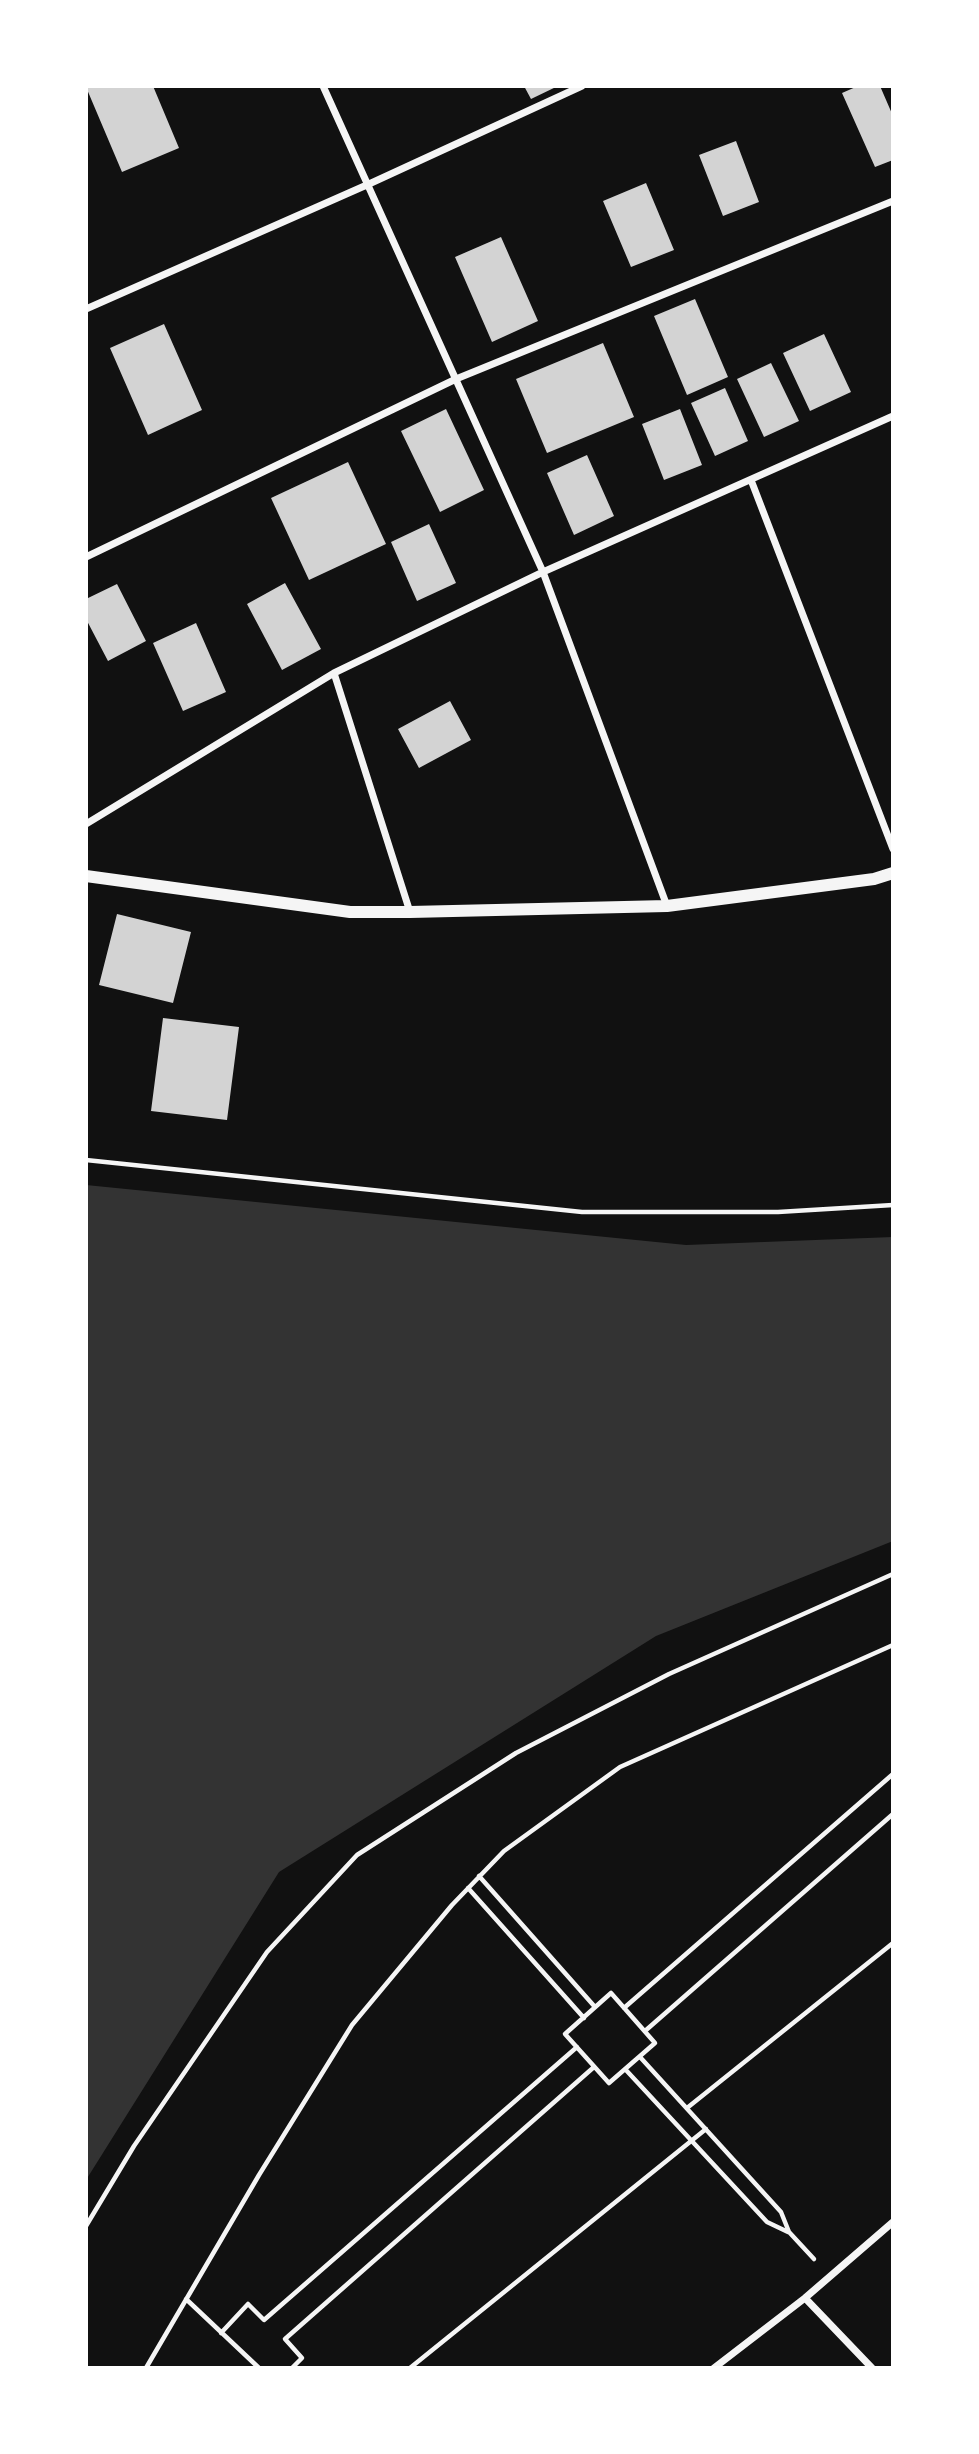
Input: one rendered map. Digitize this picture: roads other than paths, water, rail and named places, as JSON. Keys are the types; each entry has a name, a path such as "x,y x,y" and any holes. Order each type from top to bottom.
{"street":[{"path":"323,86 543,572 667,906"},
{"path":"86,309 582,86"},
{"path":"86,558 456,379 893,201"},
{"path":"86,824 334,673 543,572 893,416"},
{"path":"751,480 893,849"},
{"path":"334,673 411,912"},
{"path":"86,876 350,912 411,912 667,906 874,879 893,873"},
{"path":"714,2368 805,2298 893,2222"},
{"path":"805,2298 872,2368"}]}
